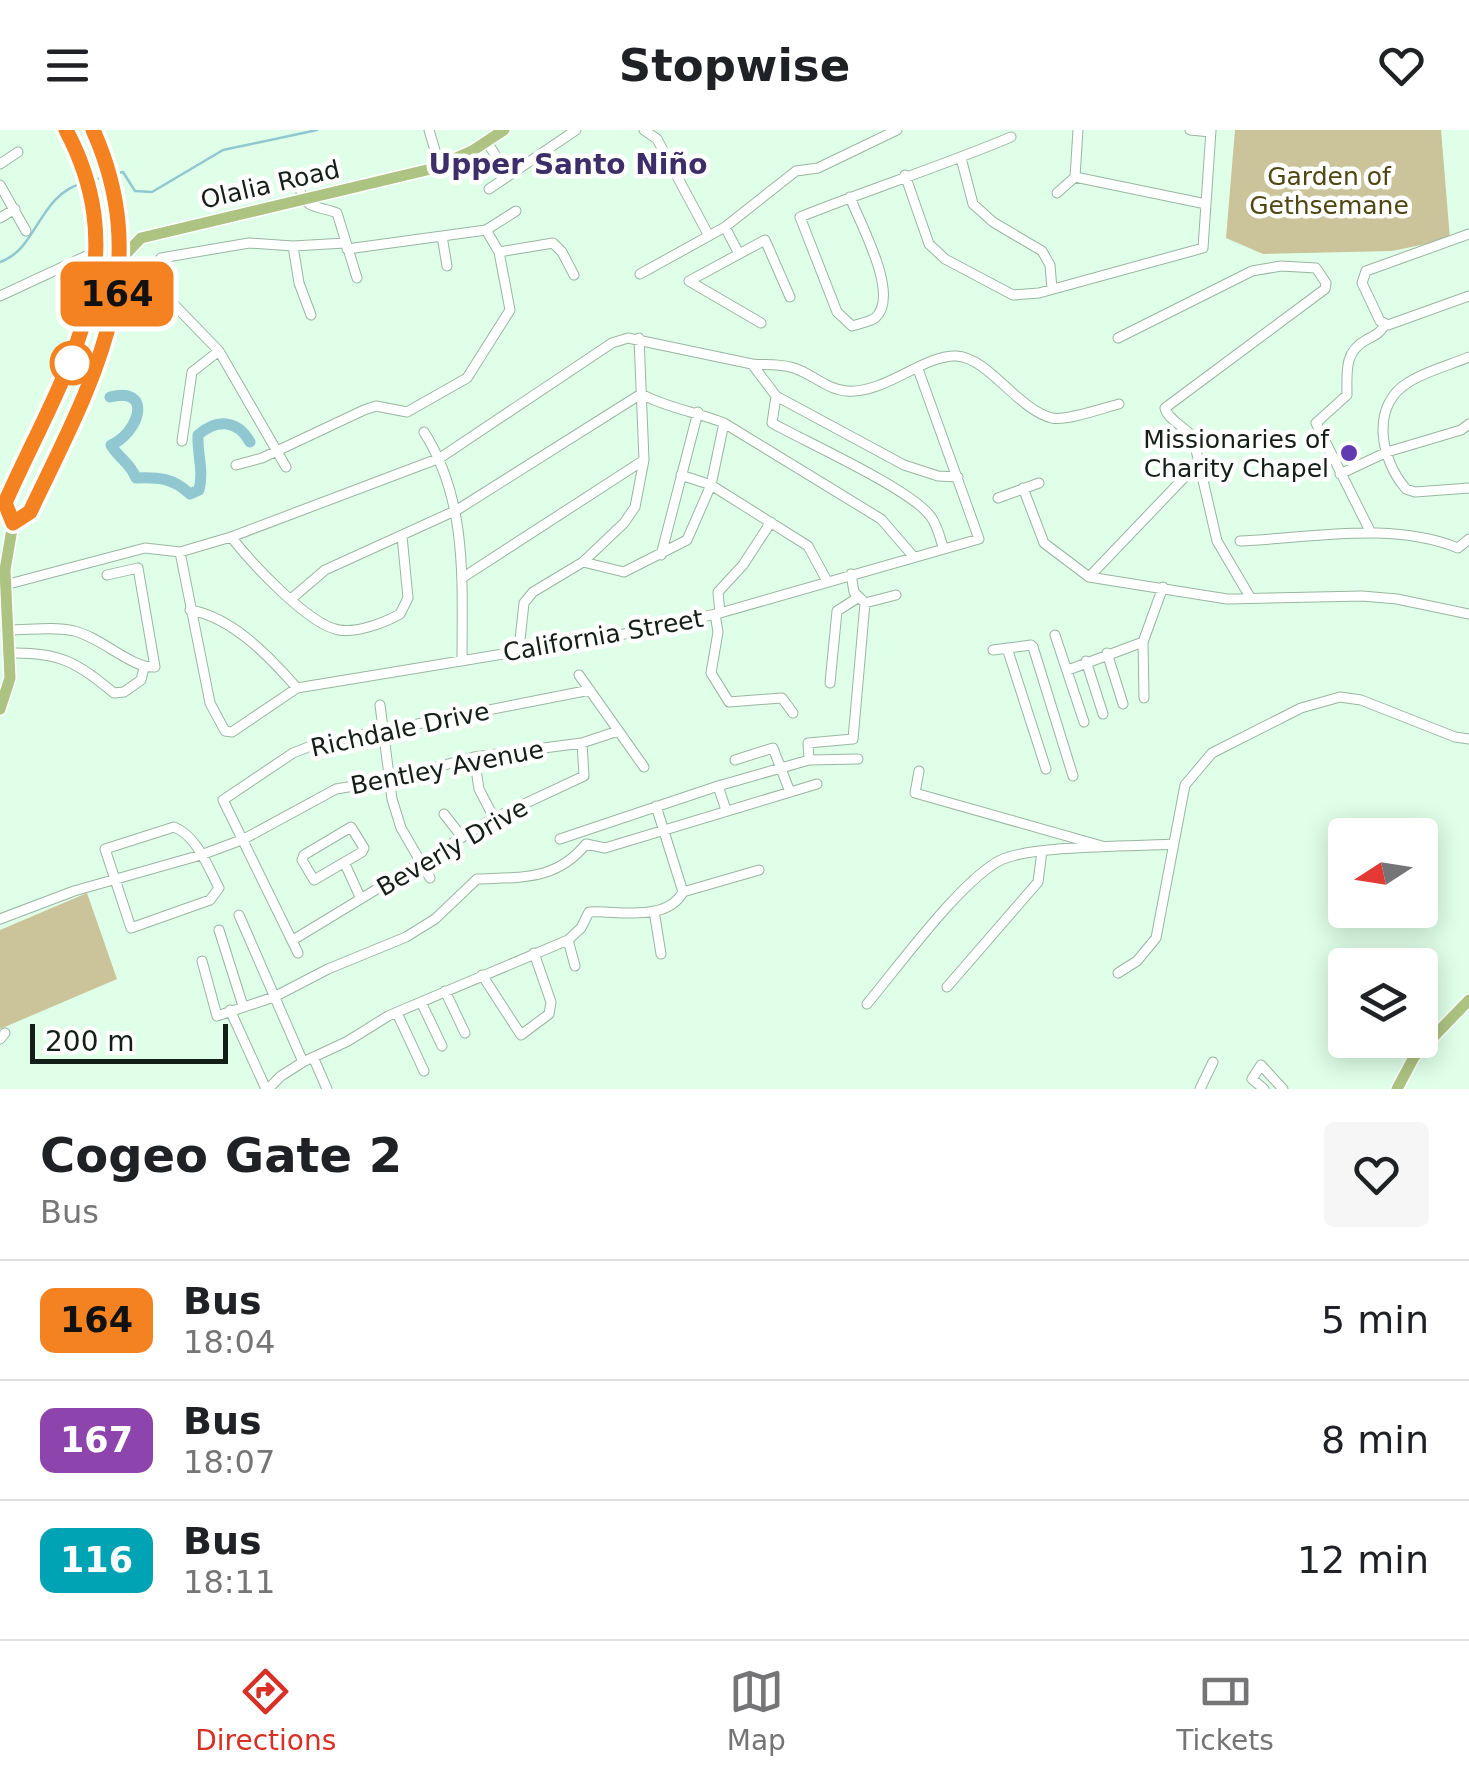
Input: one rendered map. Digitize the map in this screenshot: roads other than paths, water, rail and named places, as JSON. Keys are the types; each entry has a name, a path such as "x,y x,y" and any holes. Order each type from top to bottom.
{"main road":[{"path":"13,523 5,503 72,363 92,300 98,251 96,223 85,178 66,130"},
{"path":"0,708 10,678 5,623 5,536 13,523 30,512 84,399 110,324 120,274 117,218 93,130"},
{"name":"Olalia Road","path":"117,218 139,230 301,196 438,164 504,130"},
{"name":"Olalia Road","path":"121,259 140,238 301,196"},
{"path":"1397,1089 1414,1058 1469,1000"}],"street":[{"path":"429,130 438,164"},
{"path":"489,189 576,130"},
{"path":"644,130 657,139 709,236"},
{"path":"640,274 726,227 796,172 818,168 897,130"},
{"path":"1057,193 1075,177 1078,130"},
{"path":"906,175 930,244 945,260 1013,295 1052,290 1203,248 1211,131 1190,130"},
{"path":"850,197 886,287 884,304 874,319 852,326 837,312 800,217 850,197 906,175 962,158 1011,137"},
{"path":"486,142 508,175"},
{"path":"0,164 18,152"},
{"path":"962,158 973,204 993,222 1046,256 1052,290"},
{"path":"1075,177 1206,204"},
{"path":"0,185 26,230"},
{"path":"301,196 310,205 337,213 357,278"},
{"path":"0,218 14,210"},
{"path":"156,286 161,258 249,243 346,246 442,236 486,230 516,212"},
{"path":"726,227 738,252"},
{"path":"236,465 256,461 376,406 407,412 467,378 510,316 499,252 486,230"},
{"path":"1469,234 1362,276 1380,321 1385,324 1469,296"},
{"path":"442,236 446,266"},
{"path":"761,323 689,282 765,240 790,296"},
{"path":"499,252 552,244 562,252 574,275"},
{"path":"293,246 299,283 311,315"},
{"path":"0,296 98,251"},
{"path":"1118,338 1252,271 1281,266 1316,268 1326,283 1325,289 1164,408 1192,437 1216,542 1250,597"},
{"path":"120,274 146,278 220,351 286,467"},
{"path":"1370,533 1316,423 1346,394 1346,363 1354,346 1381,332 1385,324"},
{"path":"520,649 524,603 533,592 583,562 636,507 644,460 639,338"},
{"path":"6,586 145,548 180,552 231,537 440,458 612,343 639,338 724,360 792,367 846,391 892,382 958,356 974,362 1037,412 1056,419 1120,404"},
{"path":"182,441 192,372 220,351"},
{"path":"1469,358 1402,387 1392,398 1382,425 1387,452 1402,484 1411,491 1469,488"},
{"path":"752,364 776,396 904,465 938,476 958,477 918,369"},
{"path":"640,394 724,423 881,519 913,556"},
{"path":"291,599 325,570 457,510 640,394"},
{"path":"776,396 772,423 866,472 922,507 933,518 943,547"},
{"path":"661,555 698,412"},
{"path":"583,562 624,572 688,540 711,485 724,423"},
{"path":"1340,474 1387,452 1461,430 1469,424"},
{"path":"424,432 440,458 457,510 462,661"},
{"path":"462,578 644,460"},
{"path":"1089,577 1200,461"},
{"path":"682,475 711,485 808,546 827,581"},
{"name":"California Street","path":"190,610 210,703 220,727 232,732 296,688 630,633 718,613 979,538 958,477"},
{"path":"998,498 1039,483"},
{"path":"1022,488 1044,543 1089,577 1227,599 1396,599 1469,614"},
{"path":"771,522 743,565 718,592 718,632 711,673 729,702 782,698 793,712"},
{"path":"1240,541 1370,533 1434,538 1458,548 1469,539"},
{"path":"231,537 254,568 291,599 336,630 354,630 400,614 408,598 402,536"},
{"path":"180,552 190,610 208,613 269,656 296,688"},
{"path":"5,623 71,630 100,640 144,668 155,667 138,568 106,575"},
{"path":"809,760 808,743 853,739 862,600 854,592 851,574"},
{"path":"1144,698 1144,642 1163,587"},
{"path":"830,683 836,611 862,600 896,595"},
{"path":"1055,636 1084,722"},
{"path":"1043,674 1144,642"},
{"path":"993,650 1030,645 1055,710 1073,776"},
{"path":"1007,648 1046,770"},
{"path":"10,653 57,655 79,664 114,693 124,692 142,680 144,668"},
{"path":"1107,653 1124,704"},
{"path":"1086,661 1103,714"},
{"path":"579,675 644,767"},
{"name":"Richdale Drive","path":"244,839 223,800 293,753 316,744 590,690"},
{"path":"1055,710 1076,696"},
{"path":"1118,974 1137,961 1156,938 1186,785 1212,754 1312,704 1340,697 1361,700 1469,739"},
{"path":"380,705 388,780 401,828 430,878"},
{"name":"Bentley Avenue","path":"0,919 74,891 244,839 336,789 474,757 582,742 618,732"},
{"name":"Beverly Drive","path":"293,940 494,818 584,776 582,742"},
{"path":"735,760 770,748 776,752 790,792"},
{"path":"474,757 478,789 494,818"},
{"path":"560,839 782,766 809,760 858,760"},
{"path":"919,771 915,793 1110,848"},
{"path":"202,961 217,1016 274,997 328,969 406,937 435,919 477,879 541,876 570,860 586,844 605,848 816,784"},
{"path":"718,786 726,810"},
{"path":"656,806 683,892"},
{"path":"444,814 462,837"},
{"path":"174,827 185,831 219,888 210,900 134,930 128,925 113,881 106,848 174,827"},
{"path":"353,828 364,848 345,864 314,880 302,858 323,842 353,828"},
{"path":"244,839 298,953"},
{"path":"867,1004 980,871 1007,857 1042,852 1172,844"},
{"path":"948,987 1038,882 1042,852"},
{"path":"345,864 361,899"},
{"path":"230,1010 272,1087 308,1060 397,1013 568,940 575,936 589,912 654,911 678,901 683,892 759,870"},
{"path":"654,911 662,954"},
{"path":"239,914 274,997 327,1089"},
{"path":"219,930 243,1006"},
{"path":"568,940 574,966"},
{"path":"482,974 521,1035 549,1014 550,1002 534,954"},
{"path":"207,978 232,972"},
{"path":"445,992 465,1033"},
{"path":"422,1002 442,1046"},
{"path":"397,1013 424,1072"},
{"path":"1200,1089 1213,1062"},
{"path":"1264,1089 1252,1079 1261,1065 1283,1089"}],"waterway":[{"path":"114,174 123,172 135,191 152,192 223,150 317,130"},
{"path":"90,181 107,176"},
{"path":"0,262 23,246 56,199 83,183"},
{"path":"110,397 124,395 137,404 135,422 111,445 136,478 165,480 190,494 199,490 198,435 212,426 226,424 239,429 250,442"}],"place":[{"name":"Missionaries of Charity Chapel","path":"1349,453"}],"district":[{"name":"Upper Santo Niño","path":"568,164"}],"park label":[{"name":"Garden of Gethsemane","path":"1329,190"}]}
